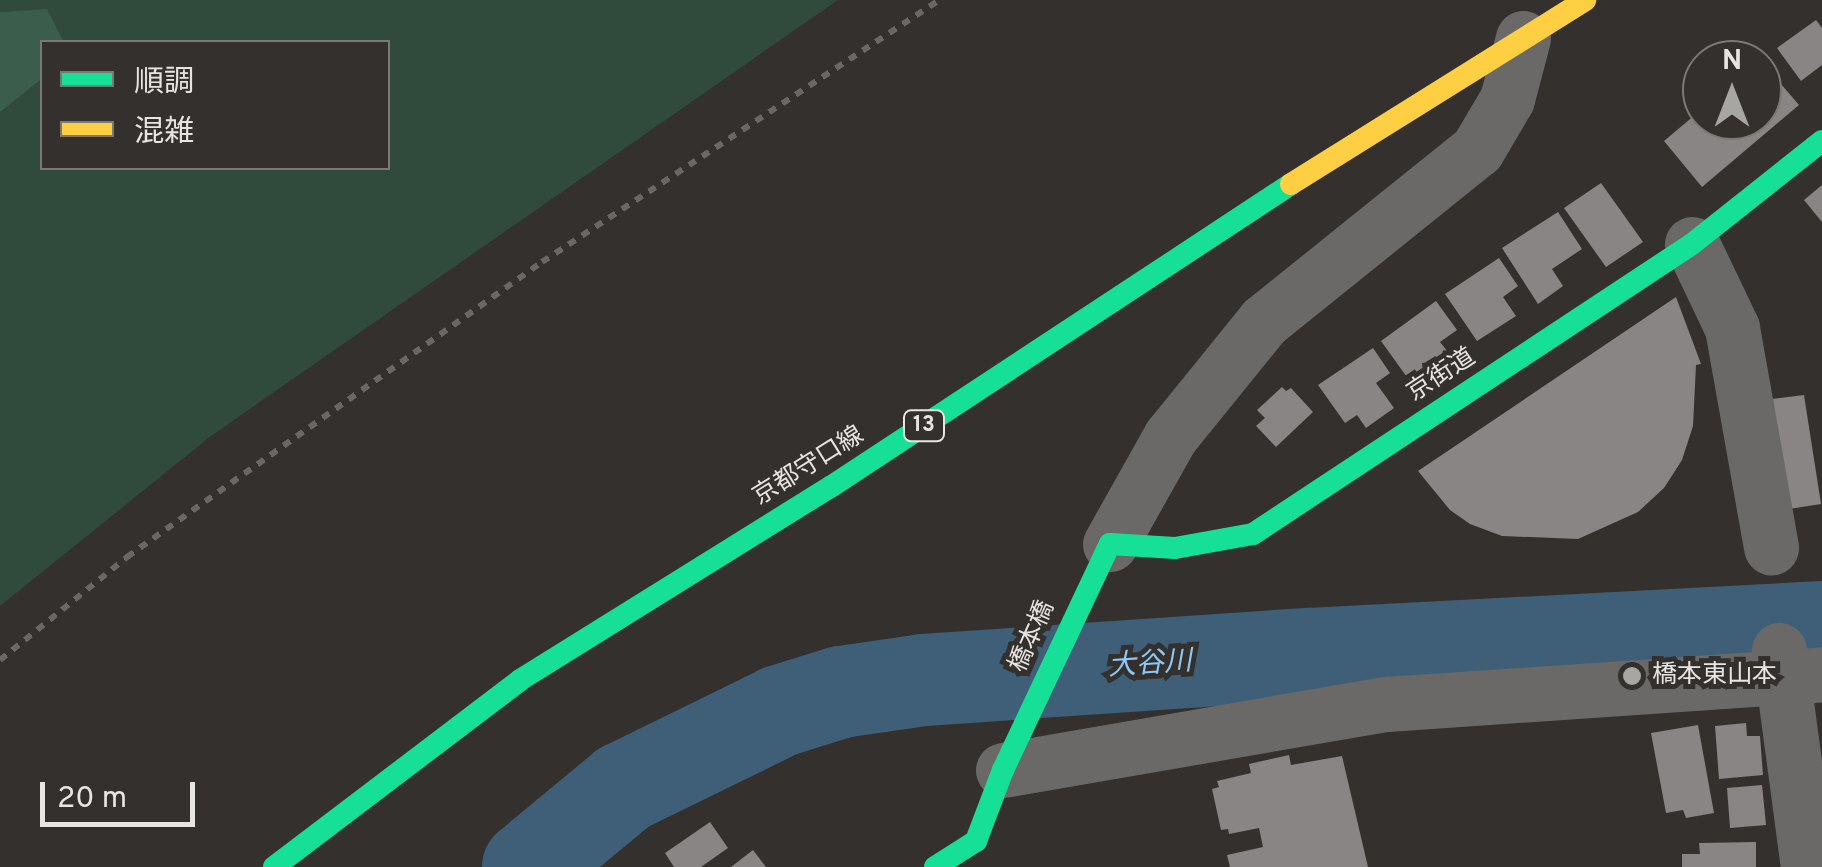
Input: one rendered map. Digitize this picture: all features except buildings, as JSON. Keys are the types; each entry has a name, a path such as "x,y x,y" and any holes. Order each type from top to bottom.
{"main road":[{"name":"京都守口線","path":"274,867 520,680 832,486 1405,110 1585,0"},
{"name":"京街道","path":"1110,544 1176,548 1253,534 1692,244 1822,141"},
{"name":"橋本橋","path":"1003,770 1082,595 1110,544"},
{"path":"935,867 976,841 1003,770"}],"street":[{"path":"1110,544 1170,437 1264,321 1477,150 1507,99 1523,38"},
{"path":"1692,244 1732,328 1771,548"},
{"path":"1003,770 1387,704 1794,668 1808,867"}],"path":[{"path":"0,660 128,557 542,262 940,0"}],"green space":[{"path":"0,0 838,0 211,436 0,606 0,112 40,81 40,170 390,170 390,40 63,40 47,10 0,12"},
{"path":"47,9 63,40 40,40 40,81 0,112 0,12"}],"waterway":[{"name":"大谷川","path":"528,867 623,788 780,711 841,692 924,680 1310,654 1822,627"}],"traffic: fast":[{"path":"935,867 976,841 1003,770 1110,544 1175,548 1253,534 1692,244 1822,141"},
{"path":"274,867 520,680 832,486 1291,184"}],"traffic: slow":[{"path":"1291,184 1585,0"}],"place":[{"name":"橋本東山本","path":"1632,676"}]}
